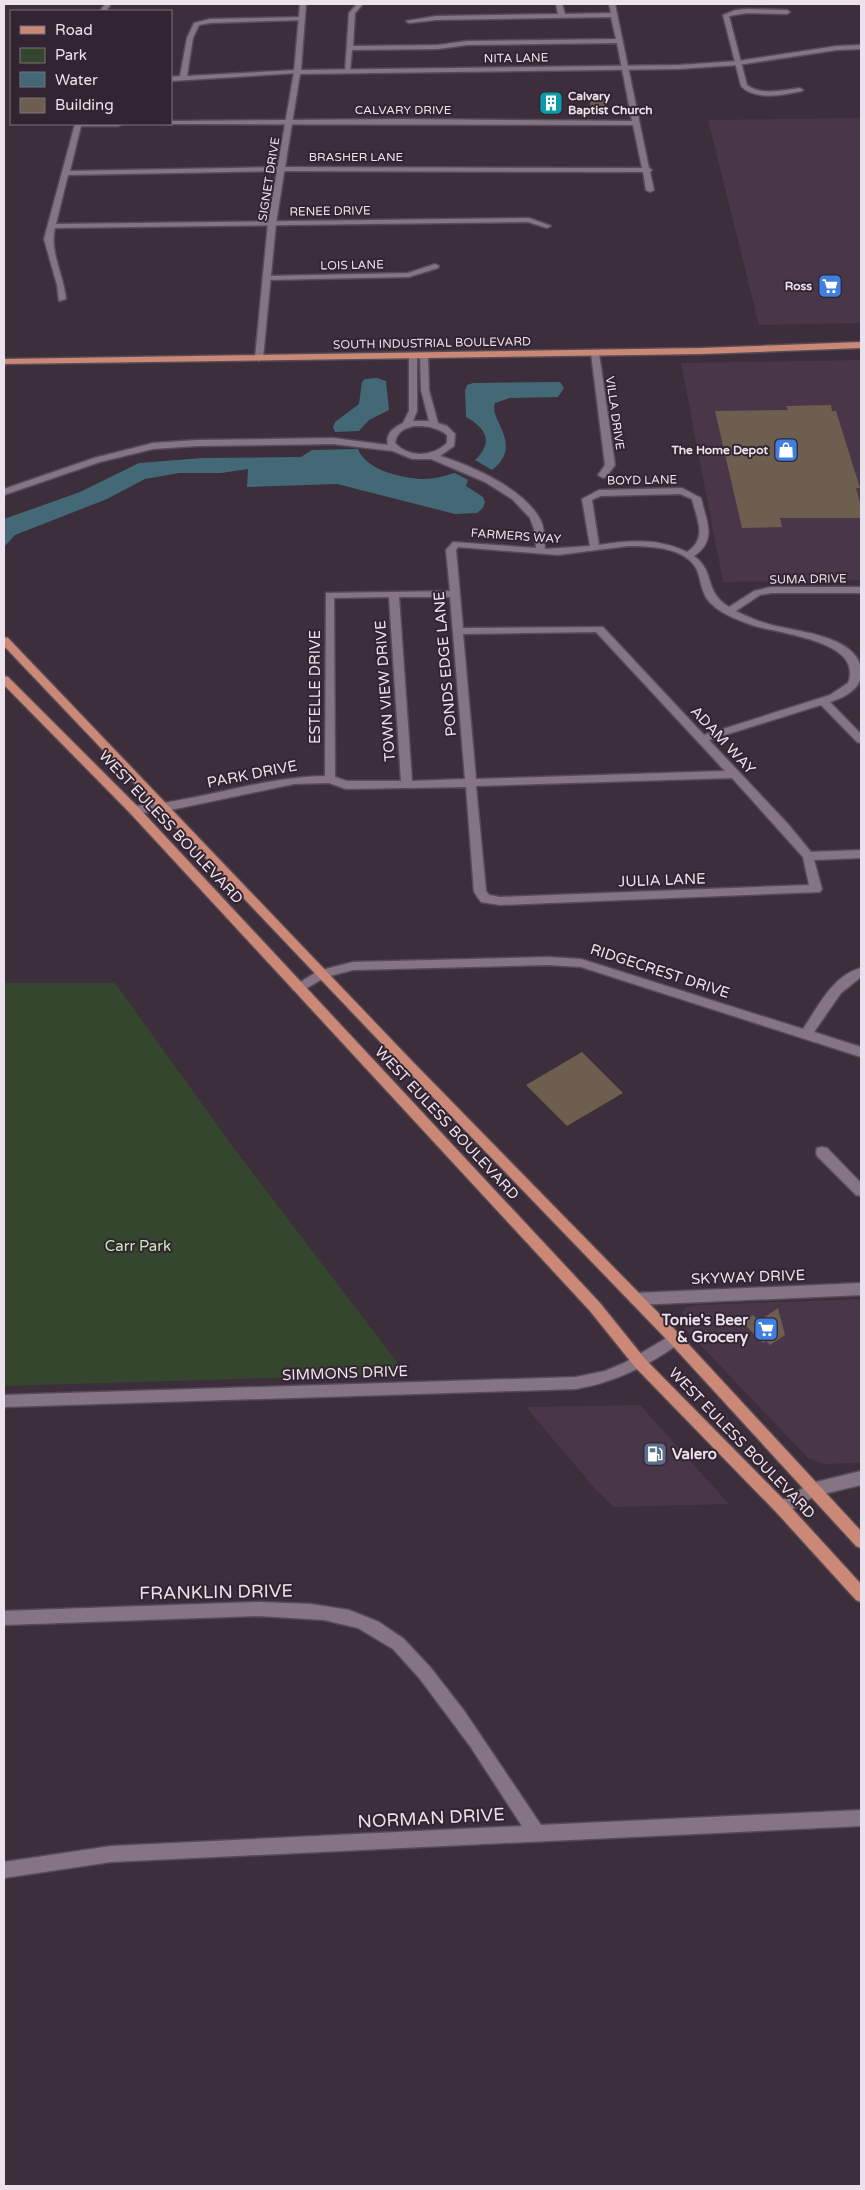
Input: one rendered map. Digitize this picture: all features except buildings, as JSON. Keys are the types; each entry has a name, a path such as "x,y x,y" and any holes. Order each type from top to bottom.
{"main road":[{"name":"SOUTH INDUSTRIAL BOULEVARD","path":"4,362 702,352 861,345"},
{"name":"WEST EULESS BOULEVARD","path":"4,640 161,808 675,1338 812,1490 861,1541"},
{"name":"WEST EULESS BOULEVARD","path":"4,679 134,810 595,1307 640,1363 782,1508 861,1595"}],"street":[{"name":"SIGNET DRIVE","path":"259,358 272,223 297,72 303,4"},
{"path":"347,71 352,13 360,4"},
{"path":"559,4 562,17"},
{"path":"612,4 643,160 648,170 650,190"},
{"path":"787,12 747,11 736,12 726,16 744,86 751,92 800,90"},
{"path":"409,22 436,18 614,15"},
{"path":"183,79 190,38 196,24 210,21 303,19"},
{"path":"350,48 438,47 467,43 619,41"},
{"name":"NITA LANE","path":"172,79 297,72 624,68 738,63 860,47"},
{"name":"CALVARY DRIVE","path":"172,123 290,121 635,123"},
{"path":"62,299 61,285 48,239 78,125"},
{"name":"BRASHER LANE","path":"65,173 282,169 648,170"},
{"name":"RENEE DRIVE","path":"52,226 529,220 547,226"},
{"name":"LOIS LANE","path":"268,278 409,275 435,266"},
{"name":"VILLA DRIVE","path":"594,353 610,465 603,475"},
{"path":"406,425 413,411 413,356"},
{"path":"424,356 425,390 434,424"},
{"path":"4,492 124,451 176,443 333,440 380,436 394,432 406,425 415,423 434,424 441,426 451,434 451,444 460,458 484,477 525,504 536,518 541,551"},
{"path":"394,432 391,443 394,448"},
{"path":"333,440 394,448 414,456 432,456 446,460 484,477"},
{"path":"432,456 440,453 451,444"},
{"name":"BOYD LANE","path":"595,548 587,499 592,495 608,492 688,492 696,498 705,540 699,548 687,556"},
{"name":"FARMERS WAY","path":"456,544 569,552 646,543 670,548 694,560 701,568 705,587 710,598 730,611 764,627 805,635 836,644 848,652 859,669"},
{"name":"PONDS EDGE LANE","path":"456,544 451,550 454,594 472,783 480,892"},
{"name":"SUMA DRIVE","path":"730,611 758,594 771,590 861,590"},
{"path":"394,596 454,594"},
{"name":"ESTELLE DRIVE","path":"330,779 330,595 394,596"},
{"name":"TOWN VIEW DRIVE","path":"394,596 406,785"},
{"name":"ADAM WAY","path":"457,631 599,629 784,827 808,856"},
{"path":"702,739 847,691 855,682 859,669"},
{"path":"823,700 859,736"},
{"name":"PARK DRIVE","path":"134,810 161,808 276,782 302,779 330,779 346,784 406,785 734,774"},
{"path":"808,856 861,854"},
{"name":"JULIA LANE","path":"480,892 485,899 500,901 816,889 808,856"},
{"name":"RIDGECREST DRIVE","path":"298,989 322,974 353,966 548,961 581,963 861,1052"},
{"path":"806,1034 835,992 861,972"},
{"path":"822,1152 861,1191"},
{"name":"SKYWAY DRIVE","path":"636,1299 861,1289"},
{"name":"SIMMONS DRIVE","path":"4,1401 576,1383 621,1372 640,1363 675,1338"},
{"path":"782,1508 812,1490 861,1478"},
{"name":"FRANKLIN DRIVE","path":"4,1618 259,1609 294,1610 360,1622 376,1630 407,1652 458,1716 536,1833"},
{"name":"NORMAN DRIVE","path":"4,1870 111,1854 861,1818"}],"shaded area":[{"path":"861,118 861,323 759,325 708,120"},
{"path":"861,360 861,580 723,582 681,363"},
{"path":"861,1299 861,1463 824,1464 808,1458 684,1328 680,1320 681,1313 686,1307 697,1305"},
{"path":"640,1405 729,1504 614,1507 596,1490 526,1407"}],"green space":[{"name":"Carr Park","path":"4,983 115,983 233,1147 406,1374 4,1386"}],"water":[{"path":"377,378 386,381 389,410 369,420 359,431 335,432 333,427 335,422 359,404 362,382 365,379"},
{"path":"560,382 564,388 558,397 510,398 495,403 494,410 506,442 505,451 501,460 492,470 475,460 481,453 486,441 483,431 479,426 466,417 465,391 467,385 473,383"},
{"path":"358,449 368,463 396,475 424,479 455,473 468,480 466,486 483,497 485,502 483,508 477,513 455,514 337,484 247,487 248,469 221,473 179,473 145,479 107,499 15,535 4,547 4,519 80,492 139,463 203,458 301,457 312,450"}],"place":[{"name":"Calvary Baptist Church","path":"551,103"},
{"name":"Ross","path":"830,286"},
{"name":"The Home Depot","path":"786,450"},
{"name":"Tonie's Beer & Grocery","path":"766,1329"},
{"name":"Valero","path":"655,1454"}]}
